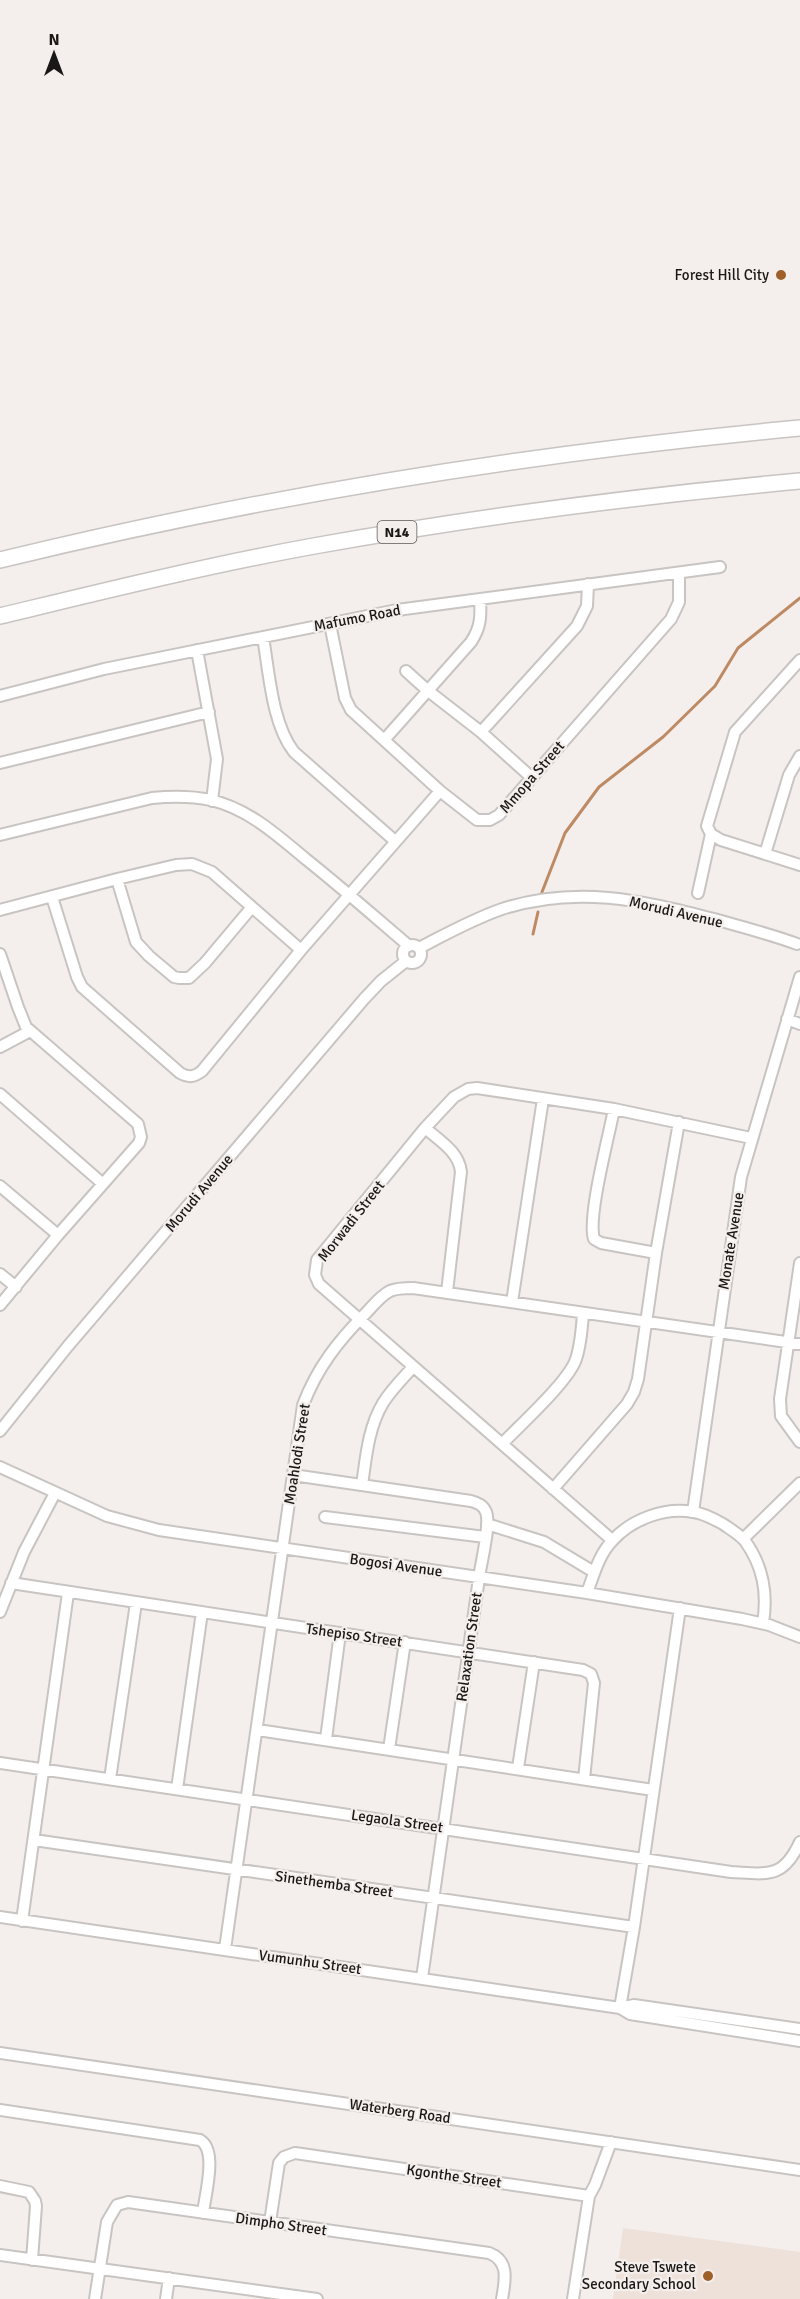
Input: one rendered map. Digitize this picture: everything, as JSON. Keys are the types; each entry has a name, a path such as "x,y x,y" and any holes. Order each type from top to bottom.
{"highway":[{"path":"0,560 309,494 486,464 679,439 800,428"},
{"name":"N14","path":"0,616 161,578 325,544 634,498 800,481"}],"street":[{"name":"Mafumo Road","path":"0,696 104,669 414,607 720,567"},
{"name":"Mmopa Street","path":"330,624 349,706 354,714 440,790 477,820 484,821 499,815 671,619 679,602 679,573"},
{"path":"481,732 577,626 586,612 588,585"},
{"path":"385,739 477,633 481,619 480,599"},
{"path":"263,637 279,719 288,745 294,753 395,841"},
{"path":"197,650 217,763 212,801"},
{"path":"698,893 711,834 708,821 733,736 800,660"},
{"path":"406,671 426,690 481,732 531,777"},
{"path":"0,763 209,712"},
{"path":"765,854 789,775 800,756"},
{"path":"52,897 76,977 82,987 180,1072 192,1077 202,1071 302,950 440,790"},
{"path":"0,835 152,798 176,797 212,801 241,811 264,824 414,947"},
{"path":"711,834 721,840 800,865"},
{"path":"0,910 117,879 176,865 192,864 212,872 302,950"},
{"path":"117,879 127,915 140,948 174,977 189,978 205,963 252,907"},
{"name":"Morudi Avenue","path":"0,1431 62,1354 381,981 406,961 412,964 419,961 421,954 414,947 502,909 558,898 591,896 656,903 799,946"},
{"path":"0,954 2,974 30,1031 138,1124 141,1137 139,1143 0,1305"},
{"name":"Monate Avenue","path":"693,1512 737,1201 752,1138 800,977"},
{"path":"787,1019 800,1024"},
{"path":"0,1047 30,1031"},
{"name":"Morwadi Street","path":"612,1540 319,1284 315,1275 317,1260 425,1128 454,1097 468,1089 477,1088 614,1109 752,1138"},
{"path":"0,1094 103,1184"},
{"path":"512,1302 543,1099"},
{"path":"614,1109 593,1214 592,1233 594,1239 602,1243 656,1253"},
{"path":"553,1489 631,1399 638,1379 656,1253 680,1122"},
{"path":"425,1128 451,1151 460,1164 447,1292"},
{"path":"0,1186 58,1235"},
{"path":"799,1270 794,1343 780,1407 781,1416 800,1442"},
{"path":"0,1274 16,1287"},
{"name":"Moahlodi Street","path":"225,1949 301,1418 309,1390 326,1358 358,1320 393,1290 412,1288 794,1343"},
{"path":"502,1444 568,1376 576,1361 583,1313"},
{"path":"362,1485 369,1439 377,1415 383,1403 413,1367"},
{"name":"Bogosi Avenue","path":"0,1467 107,1516 141,1527 680,1608 763,1623 800,1637"},
{"path":"293,1475 478,1503 485,1511 487,1524 544,1542 594,1572"},
{"path":"743,1539 798,1489"},
{"path":"0,1612 24,1552 55,1493"},
{"path":"587,1593 599,1559 612,1540 630,1526 643,1519 674,1512 693,1512 711,1518 743,1539 757,1561 765,1586 763,1623"},
{"path":"325,1517 485,1537"},
{"name":"Relaxation Street","path":"422,1978 487,1524"},
{"name":"Tshepiso Street","path":"11,1583 583,1670 594,1678 584,1779"},
{"path":"22,1921 68,1593"},
{"path":"110,1779 136,1603"},
{"path":"620,2008 634,1927 680,1608"},
{"path":"177,1789 202,1612"},
{"path":"326,1739 340,1633"},
{"path":"389,1749 405,1642"},
{"path":"518,1768 534,1662"},
{"path":"258,1730 653,1790"},
{"name":"Legaola Street","path":"0,1763 644,1857 731,1872 773,1872 795,1863"},
{"name":"Sinethemba Street","path":"34,1840 634,1927"},
{"path":"795,1863 800,1842"},
{"name":"Vumunhu Street","path":"0,1917 620,2008 634,2005 800,2029"},
{"name":"Vumunhu Street","path":"620,2008 630,2014 800,2041"},
{"name":"Waterberg Road","path":"0,2053 800,2170"},
{"path":"0,2110 200,2140 208,2146 210,2158 203,2213"},
{"path":"573,2299 589,2196 596,2185 611,2142"},
{"name":"Kgonthe Street","path":"270,2222 279,2163 284,2157 295,2153 589,2196"},
{"path":"0,2186 29,2192 35,2200 32,2260"},
{"name":"Dimpho Street","path":"95,2299 106,2222 117,2205 134,2203 489,2253 499,2258 504,2267 502,2299"},
{"path":"0,2255 317,2299"},
{"path":"166,2299 169,2278"}],"shaded area":[{"name":"Steve Tswete Secondary School","path":"623,2228 800,2252 800,2299 613,2299"}],"waterway":[{"path":"542,892 565,833 599,787 663,737 715,686 738,648 800,598"},
{"path":"533,934 538,912"}],"place":[{"name":"Forest Hill City","path":"781,275"},
{"name":"Steve Tswete Secondary School","path":"708,2276"}]}
